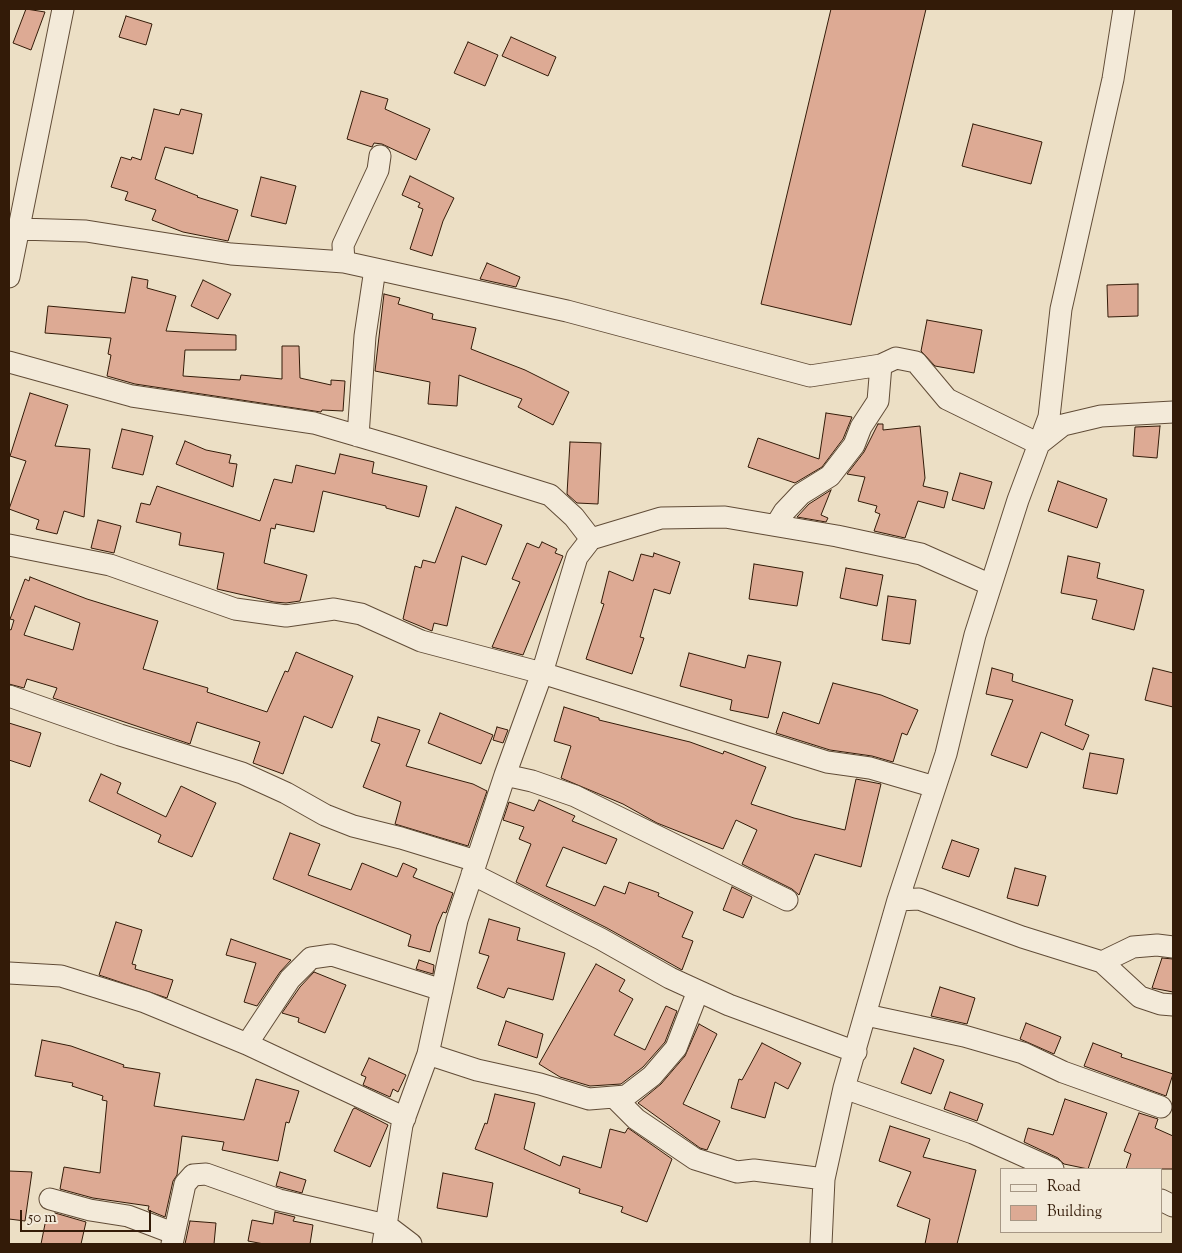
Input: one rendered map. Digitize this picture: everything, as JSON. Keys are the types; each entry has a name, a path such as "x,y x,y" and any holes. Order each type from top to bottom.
{"street":[{"path":"9,278 63,9"},
{"path":"821,1244 824,1178 844,1088 856,1052 898,900 946,754 976,635 991,585 1018,500 1049,417 1061,309 1113,79 1124,9"},
{"path":"344,262 343,244 378,170 380,156"},
{"path":"19,229 86,231 231,254 344,262 567,311 810,376 882,365 896,358 916,362 947,399 1039,444"},
{"path":"358,436 365,336 376,269"},
{"path":"9,362 132,396 314,423 358,436 550,495 574,517 591,539"},
{"path":"776,525 784,512 801,494 830,476 854,445 861,427 878,401 882,365"},
{"path":"1039,444 1062,425 1101,416 1173,412"},
{"path":"385,1235 405,1118 428,1054 457,920 505,775 542,673 577,557 591,539 661,518 725,517 776,525 920,554 991,585"},
{"path":"9,545 110,565 235,609 286,616 334,609 361,614 422,641 542,673 827,762 870,768 935,787"},
{"path":"9,696 120,735 242,772 286,792 325,815 353,826 401,838 474,868 670,978 729,1005 856,1052"},
{"path":"505,775 532,781 575,796 787,900"},
{"path":"898,900 919,899 947,911 1022,937 1102,962 1140,997 1161,1004 1173,1004"},
{"path":"1102,962 1133,947 1157,945 1173,947"},
{"path":"247,1044 290,979 311,958 332,955 442,990"},
{"path":"9,973 61,976 145,1002 247,1044 405,1118"},
{"path":"428,1054 477,1070 540,1084 589,1098 626,1096 646,1081 676,1048 698,991"},
{"path":"866,1015 964,1036 1024,1053 1063,1072 1161,1107"},
{"path":"844,1088 973,1133 1051,1168"},
{"path":"614,1097 636,1118 695,1159 737,1172 754,1170 824,1178"},
{"path":"50,1199 90,1210 128,1216 172,1238 185,1184 193,1175 206,1174 412,1244"}],"building":[{"path":"26,9 45,12 31,50 13,43"},
{"path":"831,9 926,9 851,325 761,304"},
{"path":"126,16 152,24 146,45 119,37"},
{"path":"511,37 556,57 548,76 502,56"},
{"path":"468,42 498,55 485,86 454,73"},
{"path":"361,91 388,99 385,109 430,129 416,160 382,144 374,143 372,147 347,139"},
{"path":"154,109 179,115 181,109 202,114 193,154 165,147 155,179 197,197 238,210 228,241 183,232 152,220 156,210 125,200 128,192 111,187 121,157 131,160 132,157 141,160"},
{"path":"973,124 1042,142 1031,184 962,166"},
{"path":"410,176 454,198 443,221 432,256 410,249 423,209 418,207 420,203 402,195"},
{"path":"261,177 296,186 286,224 251,216"},
{"path":"487,263 520,277 516,287 480,279"},
{"path":"132,277 148,280 147,288 176,296 166,331 236,335 236,350 185,350 183,376 240,380 241,375 282,379 282,346 299,346 300,378 331,385 331,380 345,381 343,411 322,410 321,412 135,384 107,376 111,355 108,354 111,338 45,333 48,306 125,313"},
{"path":"203,280 231,294 218,319 191,306"},
{"path":"1138,284 1138,316 1108,317 1107,285"},
{"path":"384,294 400,298 398,304 433,314 432,319 476,328 471,349 525,370 569,392 553,425 518,407 522,399 459,375 457,406 428,404 430,382 375,371"},
{"path":"927,320 982,330 974,373 935,366 921,351"},
{"path":"30,393 68,405 55,446 90,449 84,517 64,511 57,534 36,529 39,520 9,509 26,461 10,456"},
{"path":"826,413 852,417 843,439 822,467 795,483 748,467 758,438 819,459"},
{"path":"878,424 883,424 883,430 920,426 925,478 923,486 948,492 944,508 918,501 905,538 874,531 880,514 875,512 877,506 858,501 865,477 847,474 864,452"},
{"path":"1160,426 1157,458 1133,456 1135,427"},
{"path":"122,429 153,436 143,475 112,468"},
{"path":"185,441 206,450 231,455 229,463 237,464 233,487 176,464"},
{"path":"570,442 601,443 598,504 577,503 567,494"},
{"path":"340,454 374,462 372,473 427,486 419,517 386,508 386,506 323,491 314,532 276,524 275,529 271,528 264,563 307,575 300,601 274,602 217,589 224,553 179,545 181,533 136,522 141,503 150,505 157,486 260,521 274,479 292,483 296,465 335,474"},
{"path":"960,473 992,482 984,509 952,500"},
{"path":"1058,481 1107,499 1097,528 1048,511"},
{"path":"831,490 821,515 828,518 826,522 797,517 809,504"},
{"path":"456,507 502,525 486,565 462,556 447,626 434,623 432,631 403,619 415,566 421,568 423,560 435,563"},
{"path":"98,520 121,526 114,553 91,548"},
{"path":"542,542 557,549 555,553 563,556 523,655 492,647 520,582 512,579 527,543 539,548"},
{"path":"654,553 680,562 670,594 654,589 640,637 644,638 632,674 586,659 604,604 601,603 609,571 633,581 641,554 653,557"},
{"path":"1068,556 1100,563 1097,578 1144,590 1134,630 1092,619 1097,600 1061,593"},
{"path":"754,564 803,572 797,606 749,599"},
{"path":"846,568 883,575 877,606 840,598"},
{"path":"30,577 87,599 158,621 143,669 208,688 207,692 267,712 285,671 288,672 296,652 353,676 332,728 304,716 283,774 253,763 260,742 197,722 190,744 53,698 57,688 27,679 24,688 9,684 9,629 11,630 14,620 10,619 25,579 29,581","holes":["35,606 80,623 73,650 24,635"]},
{"path":"888,596 916,600 910,644 882,640"},
{"path":"689,653 745,668 748,655 781,662 768,718 730,710 732,700 680,686"},
{"path":"992,668 1013,674 1012,681 1073,700 1065,725 1089,735 1083,750 1041,732 1027,768 991,755 1013,700 986,694"},
{"path":"1153,668 1173,673 1173,707 1145,700"},
{"path":"833,683 881,695 918,710 907,735 902,733 893,762 872,756 830,750 776,733 783,712 819,724"},
{"path":"564,707 599,718 599,720 690,742 723,754 724,751 766,767 751,804 794,818 845,830 856,779 881,784 861,867 815,854 799,895 792,889 742,864 757,830 736,820 723,849 657,823 623,804 561,778 571,746 554,741"},
{"path":"440,713 493,735 481,764 428,743"},
{"path":"378,717 420,730 406,766 473,784 487,791 468,846 395,824 401,802 363,787 380,744 371,741"},
{"path":"9,723 41,733 30,767 9,760"},
{"path":"497,727 508,730 503,743 493,740"},
{"path":"1090,753 1124,759 1117,794 1083,788"},
{"path":"101,774 121,783 117,793 166,817 181,786 216,803 192,857 158,842 161,835 89,801"},
{"path":"539,800 575,816 572,821 617,839 606,864 563,847 546,886 595,906 604,886 625,894 629,882 659,893 658,896 693,912 682,937 693,941 682,970 607,928 516,882 531,844 519,839 524,827 503,820 509,802 534,811"},
{"path":"290,833 320,844 308,875 351,890 362,863 397,877 403,863 417,869 413,877 453,893 446,913 443,912 437,926 430,952 408,946 411,935 273,879"},
{"path":"952,840 979,849 969,877 942,868"},
{"path":"1015,868 1046,876 1038,906 1007,898"},
{"path":"732,887 752,897 743,918 723,910"},
{"path":"489,919 520,928 517,940 565,953 553,1000 508,988 504,998 477,988 489,956 479,953"},
{"path":"116,922 142,930 132,964 136,965 135,969 173,980 167,998 99,975"},
{"path":"231,939 291,960 280,972 257,1006 244,1002 256,963 226,955"},
{"path":"1162,958 1173,959 1173,992 1152,988"},
{"path":"419,960 434,965 433,974 416,969"},
{"path":"596,964 625,980 619,991 633,999 614,1035 645,1050 666,1006 677,1011 665,1042 643,1067 621,1084 590,1086 560,1077 539,1064"},
{"path":"314,972 346,985 325,1033 298,1022 299,1018 282,1013 300,987"},
{"path":"940,987 975,998 967,1024 931,1016"},
{"path":"506,1021 543,1034 537,1058 498,1045"},
{"path":"1026,1023 1061,1037 1054,1054 1020,1039"},
{"path":"699,1024 717,1034 683,1104 720,1121 707,1150 700,1148 638,1103 661,1084 685,1056"},
{"path":"42,1040 71,1046 124,1065 123,1067 160,1073 154,1106 244,1120 256,1079 299,1091 289,1123 286,1122 278,1161 222,1150 224,1142 182,1136 177,1175 173,1181 165,1217 148,1210 149,1206 93,1198 60,1189 64,1167 100,1173 107,1101 102,1100 103,1096 72,1086 73,1083 35,1076"},
{"path":"762,1043 801,1063 788,1089 775,1082 765,1118 731,1108 739,1079 742,1080"},
{"path":"1093,1043 1122,1054 1121,1057 1173,1074 1166,1096 1084,1066"},
{"path":"914,1048 944,1060 931,1094 901,1083"},
{"path":"369,1058 406,1075 398,1092 393,1089 390,1097 363,1085 366,1077 361,1075"},
{"path":"950,1092 983,1104 977,1121 944,1109"},
{"path":"495,1094 535,1103 524,1149 560,1166 563,1156 601,1168 610,1129 625,1133 628,1128 672,1159 647,1222 621,1212 623,1207 579,1193 580,1189 475,1149 485,1123 487,1124"},
{"path":"1065,1099 1107,1113 1088,1168 1064,1164 1058,1158 1024,1142 1028,1128 1053,1135"},
{"path":"355,1108 388,1125 370,1167 334,1151"},
{"path":"1139,1113 1158,1119 1155,1128 1173,1136 1173,1169 1126,1168 1131,1154 1124,1151"},
{"path":"890,1126 930,1139 923,1157 976,1170 957,1244 925,1244 930,1219 897,1206 911,1172 879,1161"},
{"path":"9,1171 32,1172 25,1221 9,1219"},
{"path":"280,1172 306,1180 302,1193 276,1186"},
{"path":"443,1173 493,1183 487,1217 437,1208"},
{"path":"275,1212 295,1217 293,1221 313,1225 310,1244 264,1244 248,1241 252,1220 273,1224"},
{"path":"55,1213 86,1222 81,1244 41,1244 47,1214 55,1215"},
{"path":"190,1221 216,1223 214,1244 185,1244"}]}
